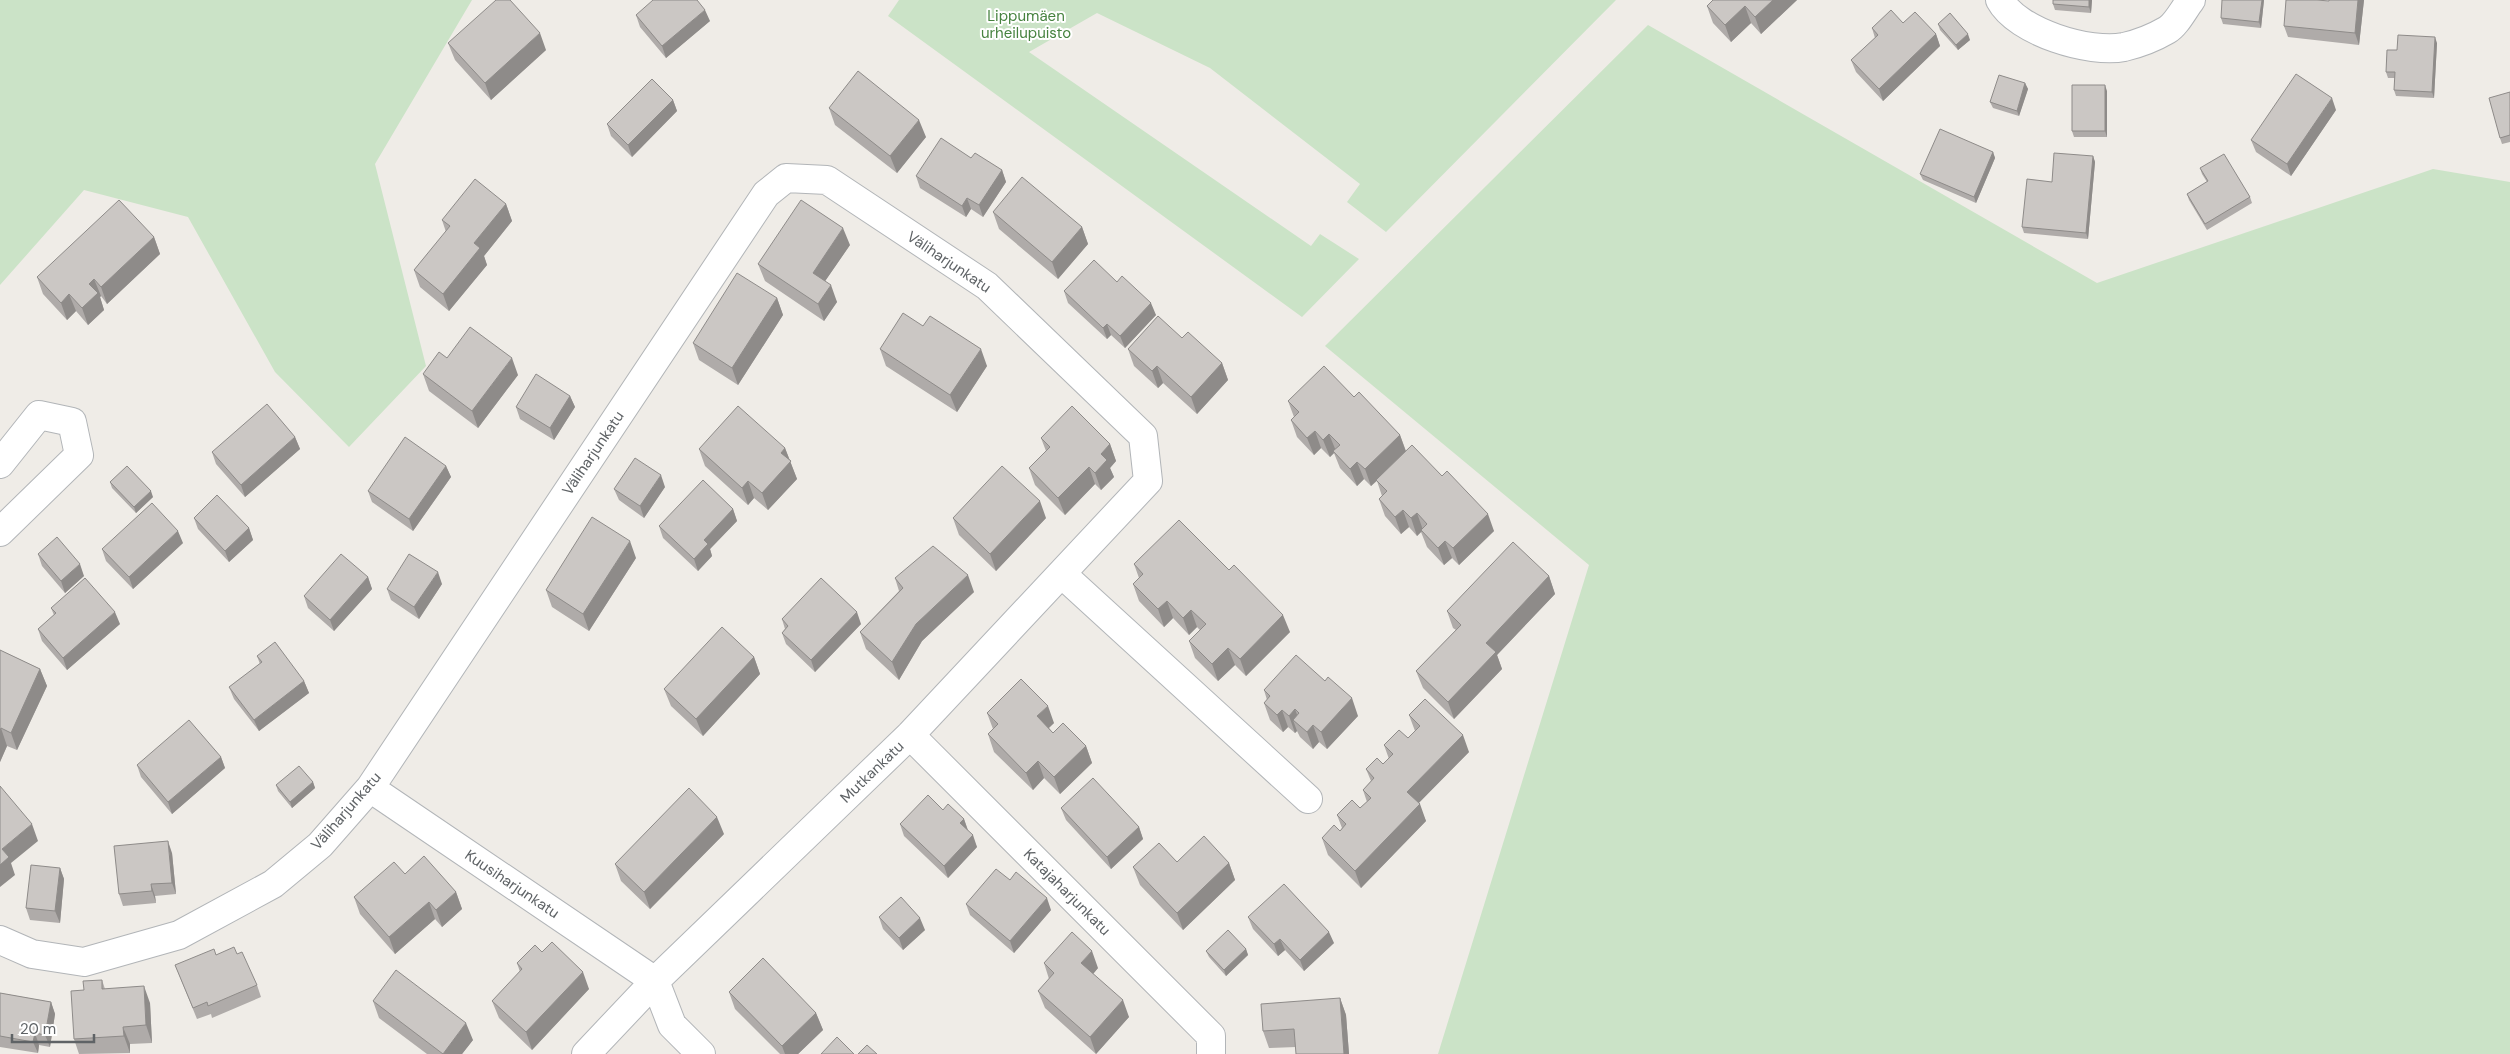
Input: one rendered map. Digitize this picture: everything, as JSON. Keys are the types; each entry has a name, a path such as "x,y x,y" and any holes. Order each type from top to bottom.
{"street":[{"path":"2000,0 2003,6 2027,26 2084,46 2124,47 2169,29 2191,0"},
{"name":"Väliharjunkatu","path":"0,940 32,954 84,962 179,935 273,884 320,845 370,788 766,194 786,178 828,180 988,286 1143,436 1148,481"},
{"path":"0,464 39,415 72,422 79,455 0,532"},
{"name":"Mutkankatu","path":"586,1054 655,981 910,735 1062,575 1148,481"},
{"path":"1062,575 1308,799"},
{"name":"Katajaharjunkatu","path":"910,735 1211,1036 1211,1054"},
{"name":"Kuusiharjunkatu","path":"370,788 655,981"},
{"path":"655,981 672,1025 701,1054"}],"green space":[{"path":"0,0 472,0 375,164 426,366 349,447 275,372 188,217 84,190 0,285"},
{"name":"Lippumäen urheilupuisto","path":"899,0 1616,0 1386,232 1347,202 1360,184 1210,68 1097,13 1029,52 1311,246 1320,234 1359,259 1302,317 888,16"},
{"path":"1648,25 2097,283 2433,169 2510,182 2510,1054 1438,1054 1589,565 1325,346"}],"building":[{"path":"496,0 510,0 540,33 485,83 448,43"},
{"path":"653,0 697,0 705,10 662,46 636,15"},
{"path":"1713,0 1773,0 1755,17 1745,6 1725,25 1707,6"},
{"path":"2053,0 2089,0 2089,7 2053,4"},
{"path":"2222,0 2262,0 2259,22 2221,18"},
{"path":"2286,0 2358,0 2355,33 2284,26"},
{"path":"1891,10 1903,23 1915,12 1936,34 1879,89 1851,60 1878,35 1872,28"},
{"path":"1950,13 1968,34 1956,45 1938,24"},
{"path":"2398,35 2435,37 2432,92 2394,90 2395,72 2386,72 2387,50 2397,50"},
{"path":"858,71 919,120 890,156 829,108"},
{"path":"2296,74 2332,98 2287,164 2251,140"},
{"path":"1999,75 2025,83 2017,111 1990,102"},
{"path":"652,79 673,100 628,145 607,124"},
{"path":"2072,85 2105,85 2105,131 2072,131"},
{"path":"2510,92 2510,135 2500,138 2489,98"},
{"path":"1940,129 1993,152 1974,197 1920,174"},
{"path":"941,138 971,158 975,153 1002,170 979,205 967,198 962,206 916,176"},
{"path":"2054,153 2093,156 2086,233 2022,227 2027,179 2052,182"},
{"path":"2224,154 2250,197 2205,224 2187,194 2208,181 2200,168"},
{"path":"1022,177 1082,227 1052,262 993,212"},
{"path":"475,179 506,204 474,243 480,248 443,294 414,270 450,226 442,220"},
{"path":"119,200 154,237 101,287 94,279 89,284 98,293 82,308 69,294 61,303 37,277"},
{"path":"801,200 843,228 813,273 831,285 818,304 758,264"},
{"path":"1094,260 1117,282 1122,276 1151,303 1120,336 1107,324 1103,328 1064,291"},
{"path":"737,273 777,298 732,368 693,343"},
{"path":"903,313 923,326 930,316 981,349 950,395 880,349"},
{"path":"1158,316 1182,338 1188,332 1222,363 1191,397 1157,366 1152,371 1128,349"},
{"path":"470,327 512,358 472,411 423,374 439,352 447,358"},
{"path":"1324,366 1354,397 1359,392 1400,435 1365,469 1357,462 1350,469 1333,451 1340,445 1329,434 1323,440 1315,431 1307,438 1291,420 1299,412 1288,401"},
{"path":"536,374 570,396 550,428 516,407"},
{"path":"267,404 295,437 241,485 212,452"},
{"path":"738,406 785,448 781,453 791,461 762,493 748,481 742,488 699,449"},
{"path":"1072,406 1110,444 1101,454 1107,460 1095,473 1089,467 1058,498 1029,468 1050,447 1041,438"},
{"path":"405,437 446,466 409,519 368,491"},
{"path":"1412,445 1442,476 1447,471 1488,514 1453,548 1445,541 1438,548 1421,530 1427,524 1417,513 1411,518 1403,510 1395,517 1379,499 1387,491 1376,480"},
{"path":"635,458 661,475 640,506 614,489"},
{"path":"127,466 151,491 134,507 110,482"},
{"path":"1002,466 1040,501 990,554 953,518"},
{"path":"703,480 733,509 704,540 708,544 694,559 659,526"},
{"path":"217,495 249,528 225,551 194,518"},
{"path":"152,503 178,531 129,577 102,549"},
{"path":"592,517 630,541 583,614 546,590"},
{"path":"1179,520 1229,570 1234,565 1283,615 1240,659 1228,648 1212,664 1189,641 1206,624 1191,610 1183,618 1167,601 1158,609 1133,584 1143,574 1134,564"},
{"path":"57,537 80,564 61,581 38,554"},
{"path":"1513,542 1549,576 1486,643 1496,652 1448,702 1416,671 1461,625 1447,611"},
{"path":"933,546 968,575 916,624 892,662 860,632 903,588 895,578"},
{"path":"341,554 368,577 330,620 304,596"},
{"path":"409,554 438,572 414,607 387,589"},
{"path":"85,578 115,612 63,658 38,629 56,613 51,608"},
{"path":"821,578 857,612 811,660 782,633 788,626 782,619"},
{"path":"722,627 754,657 696,719 664,689"},
{"path":"275,642 304,681 254,720 229,687 262,662 257,656"},
{"path":"0,650 40,669 11,733 1,728 0,731"},
{"path":"1296,655 1325,681 1328,677 1352,698 1321,732 1313,725 1307,732 1293,720 1299,713 1295,709 1289,716 1282,710 1277,715 1264,703 1270,696 1264,690"},
{"path":"1021,679 1048,706 1037,716 1053,733 1063,723 1086,746 1054,777 1038,761 1026,773 988,734 998,724 987,713"},
{"path":"1425,699 1463,735 1407,792 1420,804 1355,871 1322,838 1334,825 1340,831 1346,824 1337,815 1352,800 1360,808 1371,798 1363,790 1374,778 1366,769 1377,758 1383,764 1393,754 1384,745 1399,730 1408,738 1420,726 1409,715"},
{"path":"189,720 221,757 168,802 137,765"},
{"path":"299,766 313,782 290,802 276,785"},
{"path":"1093,778 1139,827 1107,857 1061,808"},
{"path":"0,786 32,824 2,849 9,857 0,865"},
{"path":"689,788 717,817 644,892 615,864"},
{"path":"928,795 943,810 948,804 964,819 960,823 973,835 944,866 900,824"},
{"path":"1204,836 1229,863 1177,913 1133,867 1159,843 1177,862"},
{"path":"168,841 172,883 151,884 152,891 119,894 114,846"},
{"path":"424,856 456,892 436,910 429,902 389,937 354,897 394,862 405,874"},
{"path":"31,865 60,868 55,911 26,908"},
{"path":"996,869 1010,880 1016,872 1047,898 1010,941 966,904"},
{"path":"1284,884 1329,932 1300,960 1280,939 1274,944 1248,917"},
{"path":"901,897 920,918 899,938 879,917"},
{"path":"1228,930 1246,949 1224,970 1206,951"},
{"path":"1072,932 1092,951 1081,963 1123,1000 1090,1037 1038,991 1054,973 1044,963"},
{"path":"552,942 583,972 526,1032 492,1001 522,969 517,963 535,945 542,952"},
{"path":"234,947 237,954 242,952 257,985 208,1006 207,1002 193,1008 175,965 214,949 216,955"},
{"path":"763,958 816,1013 782,1046 729,992"},
{"path":"396,970 466,1023 443,1054 373,1001"},
{"path":"102,980 102,989 144,986 146,1025 123,1027 124,1036 74,1039 71,991 84,990 83,981"},
{"path":"0,993 51,1002 45,1035 35,1033 33,1042 0,1036"},
{"path":"1340,998 1344,1054 1296,1054 1294,1029 1263,1031 1261,1004"},
{"path":"837,1037 854,1054 821,1054"},
{"path":"867,1045 877,1054 858,1054"}]}
